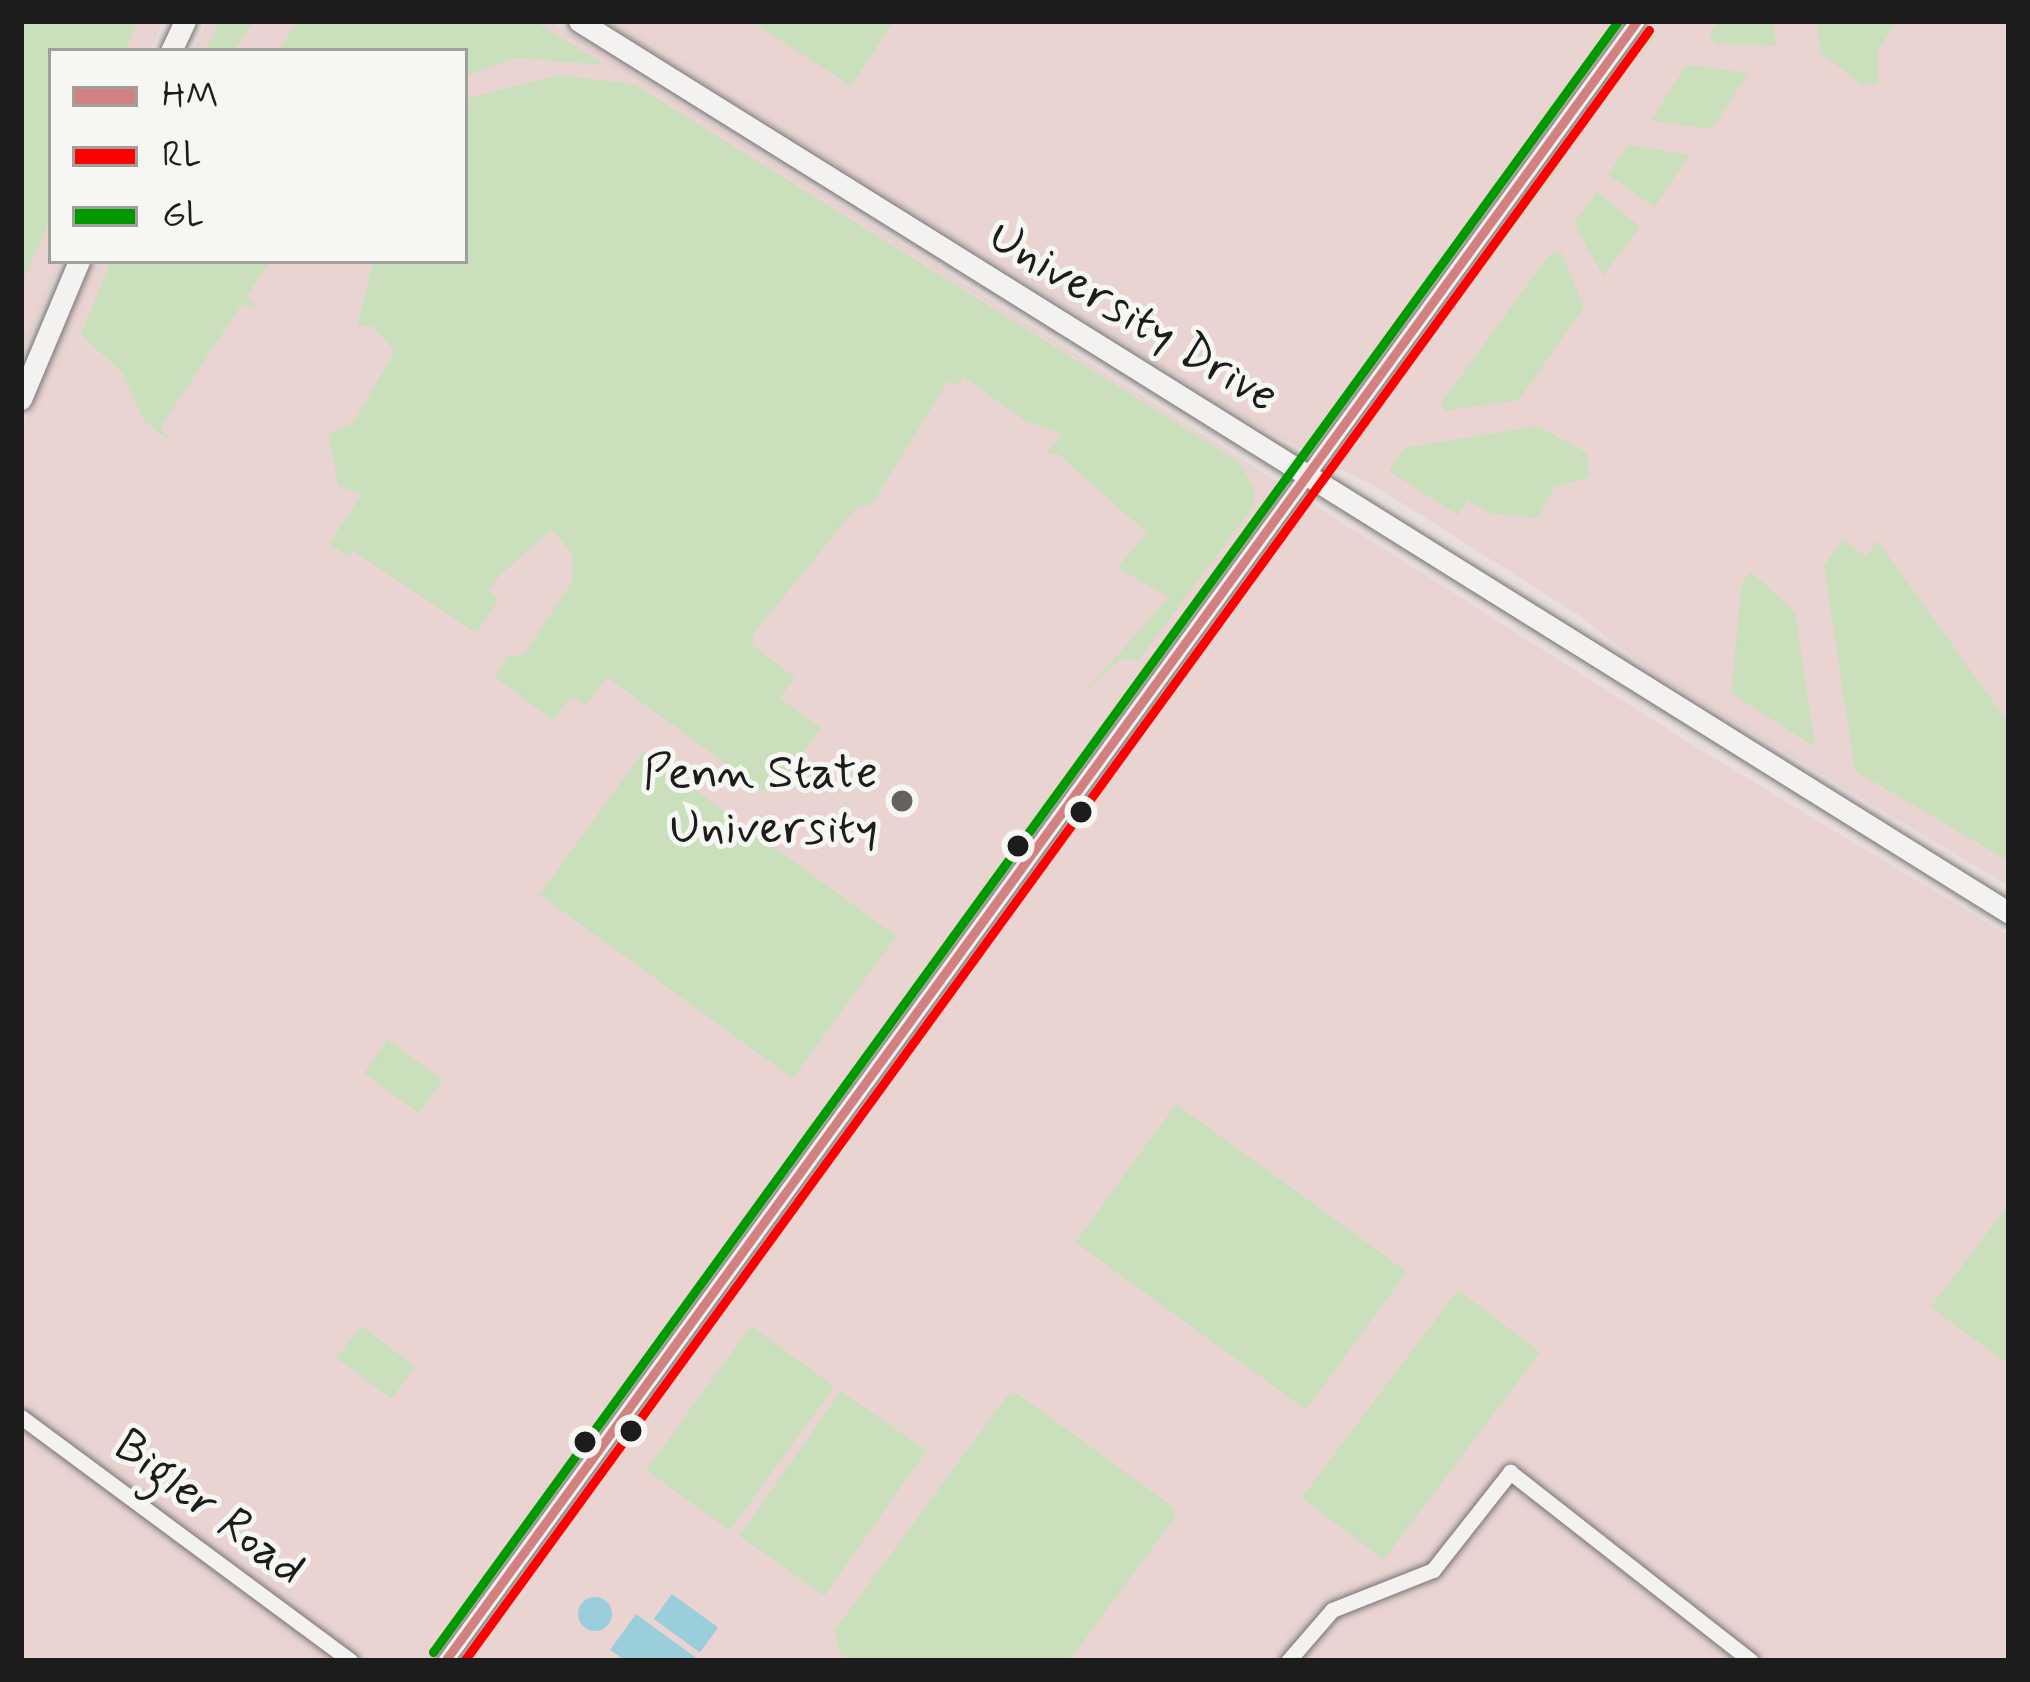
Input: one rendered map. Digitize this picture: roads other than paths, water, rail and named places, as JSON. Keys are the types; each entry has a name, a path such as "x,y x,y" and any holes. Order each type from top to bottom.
{"main road":[{"name":"University Drive","path":"579,21 2007,907"},
{"path":"21,400 78,264"}],"street":[{"path":"445,1661 1636,21"},
{"name":"Bigler Road","path":"21,1417 350,1661"},
{"path":"1288,1661 1332,1610 1432,1570 1510,1472 1751,1661"}],"water":[{"path":"672,1594 718,1628 700,1653 654,1619"},
{"path":"595,1597 607,1602 612,1614 607,1626 595,1631 583,1626 578,1614 583,1602"},
{"path":"636,1614 695,1657 693,1661 626,1661 610,1650"}],"place":[{"name":"Penn State University","path":"902,801"}]}
